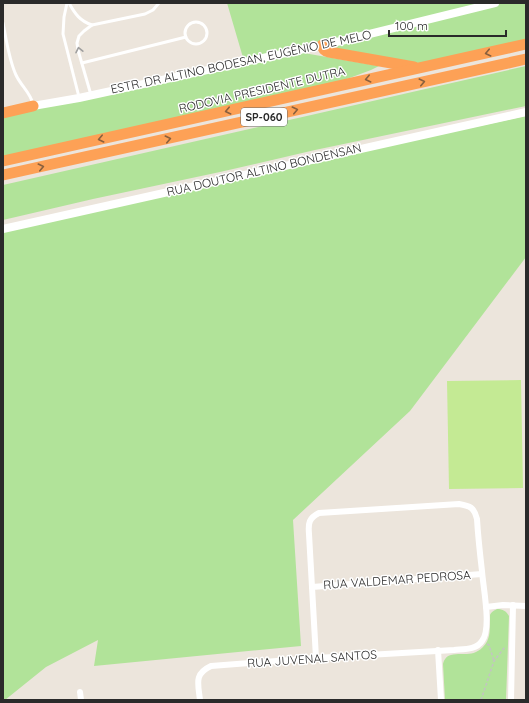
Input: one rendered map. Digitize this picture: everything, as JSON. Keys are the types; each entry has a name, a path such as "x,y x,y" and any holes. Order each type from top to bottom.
{"highway":[{"name":"RODOVIA PRESIDENTE DUTRA","path":"3,161 526,44"},
{"path":"322,45 323,49 329,52 420,68"},
{"name":"SP-060","path":"3,175 526,59"},
{"path":"3,113 33,106"}],"street":[{"name":"ESTR. DR ALTINO BODESAN, EUGÊNIO DE MELO","path":"33,106 79,98 322,45 495,3"},
{"name":"RUA DOUTOR ALTINO BONDENSAN","path":"3,229 526,112"},
{"path":"316,658 308,528 313,516 320,513 459,504 468,505 474,511 477,519 486,607 486,634 483,640"},
{"name":"RUA VALDEMAR PEDROSA","path":"312,587 482,574"},
{"path":"486,607 503,605 526,606"},
{"path":"511,700 513,605"},
{"name":"RUA JUVENAL SANTOS","path":"200,700 198,682 199,674 204,669 211,666 454,650 473,648 483,640"},
{"path":"438,650 441,700"},
{"path":"80,692 81,700"}],"lane":[{"path":"68,3 80,19 92,25"},
{"path":"68,3 64,17 63,34 79,98"},
{"path":"91,95 78,50 79,36 92,25 145,14 153,10 159,3"},
{"path":"195,22 200,23 207,30 206,39 202,43 192,44 186,37 185,32 187,27 195,22"},
{"path":"3,23 16,75 31,97 33,106"},
{"path":"82,63 186,37"}],"path":[{"path":"481,700 494,661 489,645 483,640"}],"green space":[{"path":"227,3 526,3 526,44 420,68 323,49 292,51 379,66 312,92 3,161 3,113 244,61"},
{"path":"526,66 526,106 315,150 3,220 3,185"},
{"path":"526,116 526,257 410,411 293,520 301,646 94,666 98,640 46,667 5,700 3,700 3,227"},
{"path":"521,380 523,488 449,489 447,381"},
{"path":"497,609 501,609 509,616 506,700 445,700 443,664 445,660 448,656 455,654 471,654 483,647 489,635 490,615"}]}
